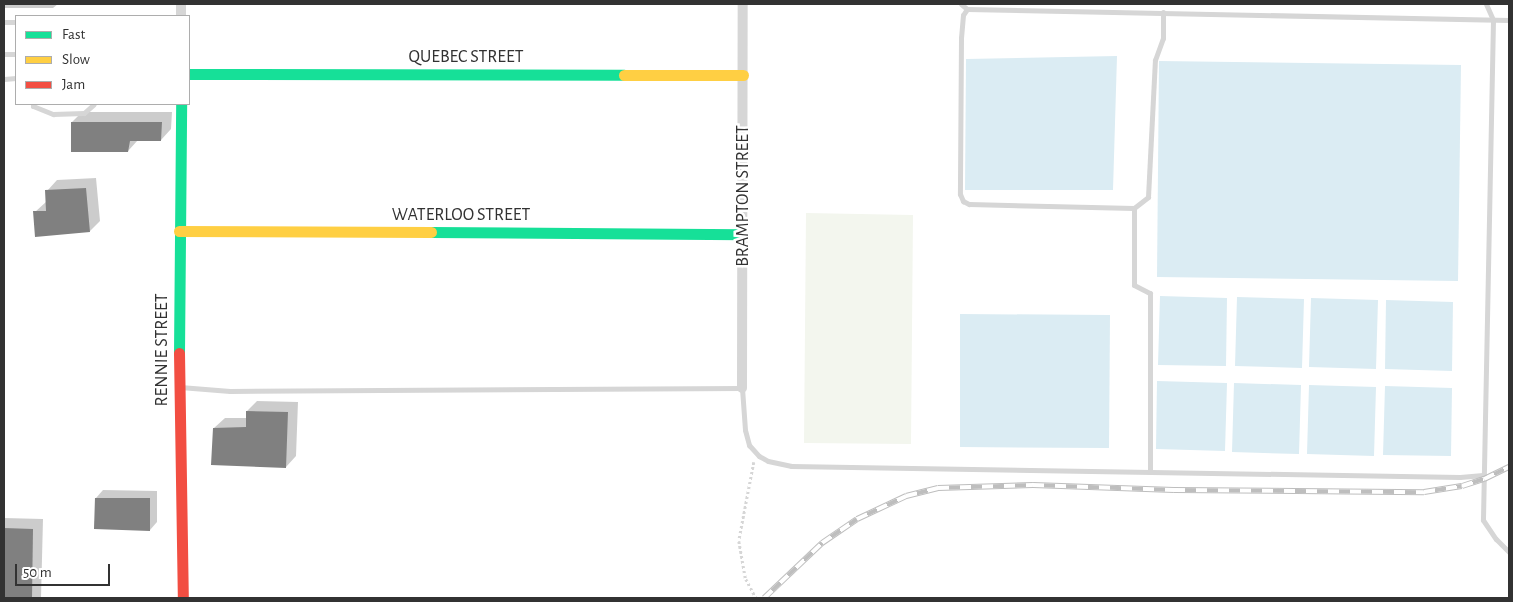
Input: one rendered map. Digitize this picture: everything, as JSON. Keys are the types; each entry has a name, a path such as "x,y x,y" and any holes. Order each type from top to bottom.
{"street":[{"name":"BRAMPTON STREET","path":"742,388 743,4"},
{"name":"QUEBEC STREET","path":"190,74 743,75"},
{"name":"RENNIE STREET","path":"181,105 179,387 182,596"},
{"name":"WATERLOO STREET","path":"180,231 743,234"}],"lane":[{"path":"961,4 967,9 1509,20"},
{"path":"1486,4 1493,20 1483,520 1496,539 1509,552"},
{"path":"967,9 963,15 961,38 960,196 962,201 969,204 1134,208 1148,197 1155,60 1163,38 1163,12"},
{"path":"33,105 53,114 84,113 93,105"},
{"path":"1134,208 1134,285 1150,293 1150,470"},
{"path":"179,387 230,391 742,388 745,430 749,444 756,453 773,464 791,466 1150,470 1450,477 1483,475"}],"path":[{"path":"756,453 739,541 746,579 756,598"}],"shaded area":[{"path":"1117,56 1113,190 965,190 966,59"},
{"path":"1159,61 1461,65 1458,281 1157,277"},
{"path":"806,213 913,215 911,444 804,443"},
{"path":"1160,296 1227,298 1226,366 1158,365"},
{"path":"1237,297 1304,299 1302,368 1235,366"},
{"path":"1311,298 1378,300 1376,369 1309,367"},
{"path":"1386,300 1453,302 1452,371 1385,369"},
{"path":"960,314 1110,315 1109,448 960,447"},
{"path":"1157,381 1227,383 1225,451 1156,449"},
{"path":"1234,383 1301,385 1299,454 1232,452"},
{"path":"1309,385 1376,387 1374,456 1307,454"},
{"path":"1385,386 1452,388 1451,456 1383,455"}],"building":[{"path":"71,122 162,122 161,141 130,141 128,152 71,152"},
{"path":"86,188 90,232 35,237 33,211 46,211 45,190"},
{"path":"246,411 288,412 286,468 211,465 213,428 246,427"},
{"path":"95,498 150,498 150,531 94,529"},
{"path":"4,528 33,529 32,598 4,598"}],"railway":[{"path":"764,598 822,543 857,519 906,496 938,488 1033,485 1174,490 1424,492 1462,486 1484,479 1509,467"}],"traffic: fast":[{"path":"190,74 624,75"},
{"path":"179,353 181,105"},
{"path":"431,232 743,234"}],"traffic: slow":[{"path":"624,75 743,75"},
{"path":"179,231 431,232"}],"traffic: jam":[{"path":"179,353 183,597"}]}
